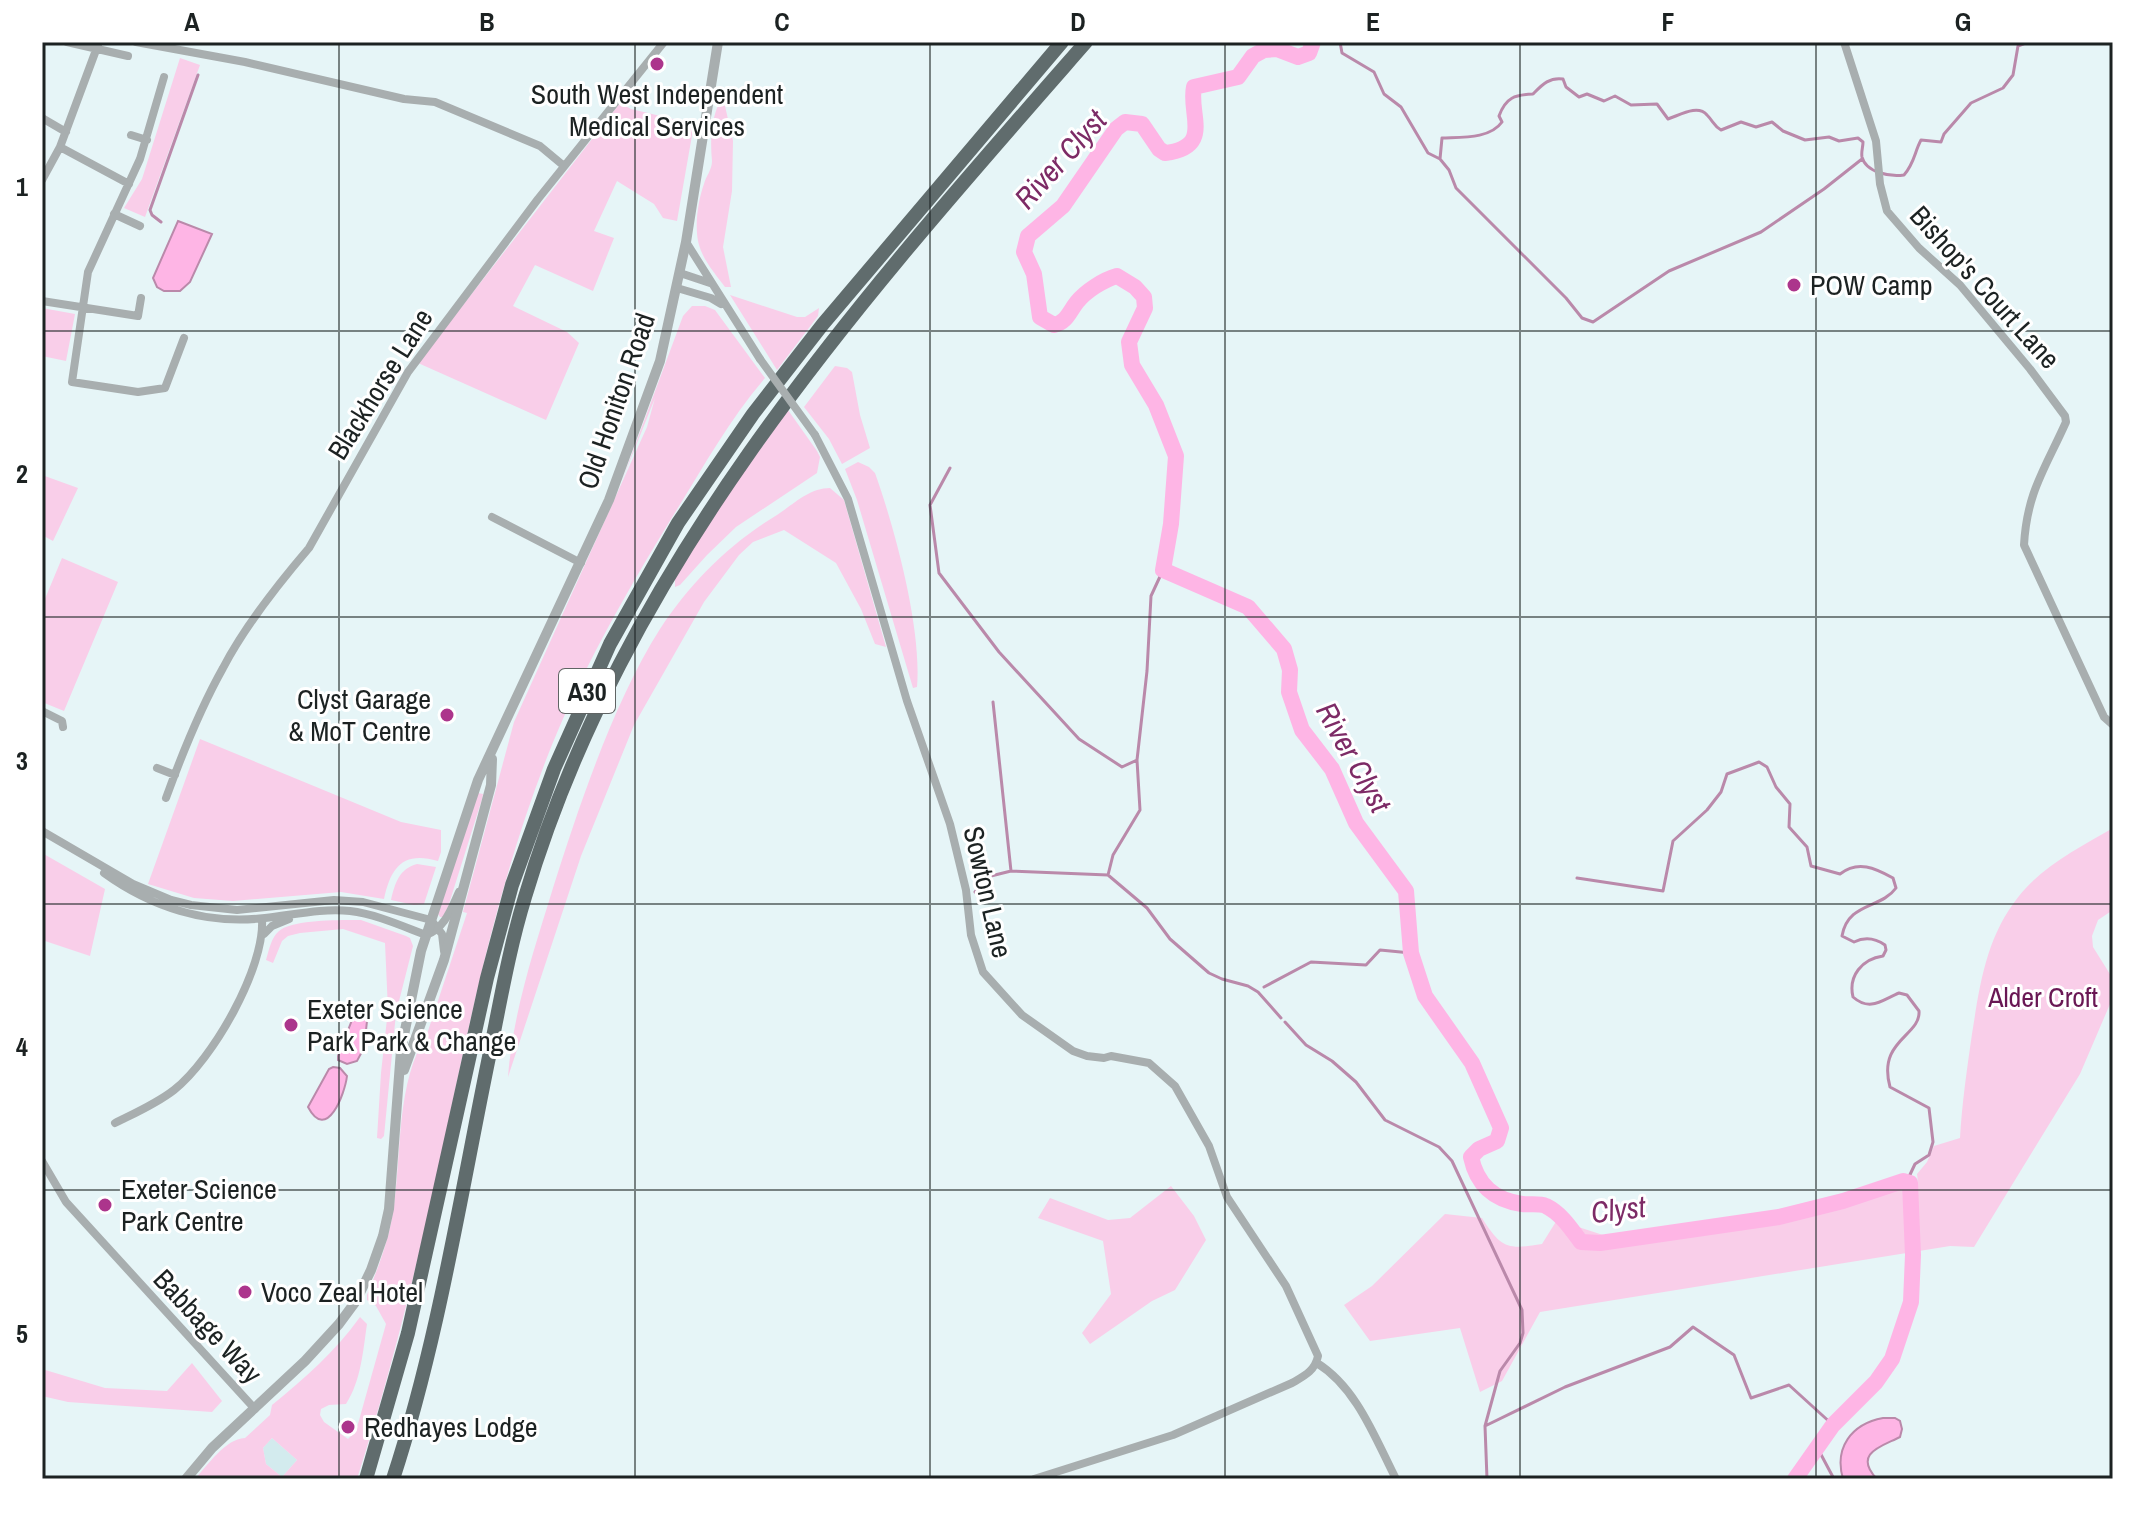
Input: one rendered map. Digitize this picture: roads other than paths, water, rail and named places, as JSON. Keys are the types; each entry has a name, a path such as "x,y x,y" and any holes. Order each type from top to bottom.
{"highway":[{"name":"A30","path":"366,1479 408,1333 487,978 512,885 534,820 581,703 645,578 715,466 806,345 1062,42"},
{"name":"A30","path":"393,1479 419,1393 436,1321 524,901 540,849 593,715 670,573 759,437 819,356 949,199 1086,42"}],"street":[{"path":"67,42 98,46 128,56"},
{"path":"136,42 245,62 404,99 435,102 540,146 564,166"},
{"name":"Blackhorse Lane","path":"166,798 209,695 236,645 293,564 309,548 403,380 564,166 664,42"},
{"name":"Old Honiton Road","path":"186,1479 212,1448 305,1361 339,1324 356,1301 371,1270 389,1209 405,1026 426,935 434,924 478,780 581,563 626,459 647,401 667,335 680,273 718,42"},
{"name":"Bishop's Court Lane","path":"1844,42 1876,141 1880,184 1887,211 1919,248 1960,285 2065,416 2066,422 2031,494 2024,545 2104,717 2113,725"},
{"path":"42,180 60,147 98,46"},
{"path":"164,77 147,140 88,272 72,382 138,392 165,388 184,338"},
{"path":"42,118 66,132"},
{"path":"131,135 147,140"},
{"path":"60,147 129,184"},
{"path":"114,214 140,226"},
{"name":"Sowton Lane","path":"686,242 760,359 815,435 848,499 907,701 950,824 966,890 974,950 983,972 1022,1015 1073,1051 1087,1056 1111,1056 1149,1063 1175,1086 1209,1146 1231,1205 1286,1286 1315,1346 1317,1363"},
{"path":"680,273 712,284"},
{"path":"677,288 711,298 725,306"},
{"path":"42,301 138,316 141,298"},
{"path":"492,517 581,563"},
{"path":"42,711 62,721 63,727"},
{"name":"Old Honiton Road","path":"401,1078 444,960 491,785 492,753"},
{"path":"157,768 175,775"},
{"path":"42,831 133,884 171,900 257,914 262,919"},
{"path":"93,861 129,892 168,908 203,916 262,919 352,911 426,935"},
{"name":"Old Honiton Road","path":"434,924 448,917 463,884"},
{"path":"237,910 351,901 387,907 434,924"},
{"path":"115,1123 174,1089 203,1060 240,996 259,954 262,919 271,907"},
{"path":"263,935 285,920 329,912"},
{"name":"Old Honiton Road","path":"434,924 442,934 444,960"},
{"name":"Babbage Way","path":"43,1163 53,1184 74,1212 255,1409"},
{"path":"1034,1479 1173,1435 1292,1383 1309,1373 1317,1363 1333,1373 1356,1403 1396,1479"}],"waterway":[{"name":"River Clyst","path":"1313,42 1309,53 1298,57 1277,49 1264,50 1253,56 1238,77 1194,87 1196,128 1189,144 1180,150 1165,153 1159,149 1142,124 1125,122 1116,129 1063,206 1028,236 1024,252 1034,274 1040,317 1058,324 1085,294 1117,276 1144,297 1145,308 1129,342 1132,365 1156,405 1176,456 1171,524 1163,570 1248,607 1284,649 1290,670 1289,692 1302,730 1332,769 1356,823 1406,891 1411,953 1425,996 1472,1063 1501,1128 1497,1141 1479,1149 1471,1157 1478,1176 1488,1190 1512,1202 1546,1206 1561,1217 1581,1242 1600,1243 1779,1217 1843,1201 1903,1181 1910,1183 1911,1302 1892,1359 1876,1382 1833,1425 1795,1479"},
{"path":"1340,42 1342,53 1374,72 1384,94 1401,107 1428,153 1440,159 1442,138 1490,132 1502,122 1499,116 1508,101 1516,96 1533,94 1546,82 1563,79 1566,87 1579,97 1587,94 1604,101 1615,96 1631,105 1657,104 1668,119 1699,110 1721,130 1741,122 1756,127 1772,122 1783,131 1805,140 1858,138 1863,142 1862,157 1868,167 1880,173 1899,175 1904,175 1908,170 1921,140 1941,142 1944,134 1971,103 2003,88 2013,75 2018,46 2028,42"},
{"path":"161,222 150,210 198,75"},
{"path":"1440,159 1449,170 1456,188 1566,298 1582,318 1593,322 1669,271 1761,232 1862,159"},
{"path":"950,468 930,505 939,573 999,652 1079,739 1122,767 1137,760"},
{"path":"1163,570 1151,596 1137,760 1140,810 1113,855 1108,875 1147,908 1170,939 1209,973 1258,992 1281,1018"},
{"path":"993,702 1011,871"},
{"path":"1577,878 1663,891 1673,841 1707,810 1721,792 1727,774 1759,762 1767,767 1776,787 1790,804 1789,827 1807,847 1811,866 1840,874 1860,866 1893,878 1896,888 1890,895 1858,911 1845,925 1842,936 1854,942 1866,939 1877,941 1885,945 1886,950 1883,956 1869,961 1858,970 1853,982 1853,997 1871,1004 1899,993 1907,995 1919,1011 1918,1020 1894,1049 1888,1071 1890,1087 1929,1108 1933,1142 1929,1155 1915,1164 1907,1181"},
{"path":"975,892 987,877 1011,871 1108,875"},
{"path":"1264,987 1311,962 1366,965 1380,950 1411,953"},
{"path":"1285,1022 1306,1045 1332,1061 1356,1082 1385,1120 1439,1147 1452,1161 1522,1310 1520,1343 1500,1371 1485,1426 1487,1479"},
{"path":"1485,1426 1565,1387 1670,1347 1693,1327 1734,1355 1751,1398 1789,1385 1833,1425"},
{"path":"1817,1447 1834,1479"}],"place":[{"name":"South West Independent Medical Services","path":"657,64"},
{"name":"POW Camp","path":"1794,285"},
{"name":"Clyst Garage & MoT Centre","path":"447,715"},
{"name":"Exeter Science Park Park & Change","path":"291,1025"},
{"name":"Exeter Science Park Centre","path":"105,1205"},
{"name":"Voco Zeal Hotel","path":"245,1292"},
{"name":"Redhayes Lodge","path":"348,1427"}],"park label":[{"name":"Alder Croft","path":"2043,997"}],"water label":[{"name":"Clyst","path":"1618,1209"}]}
